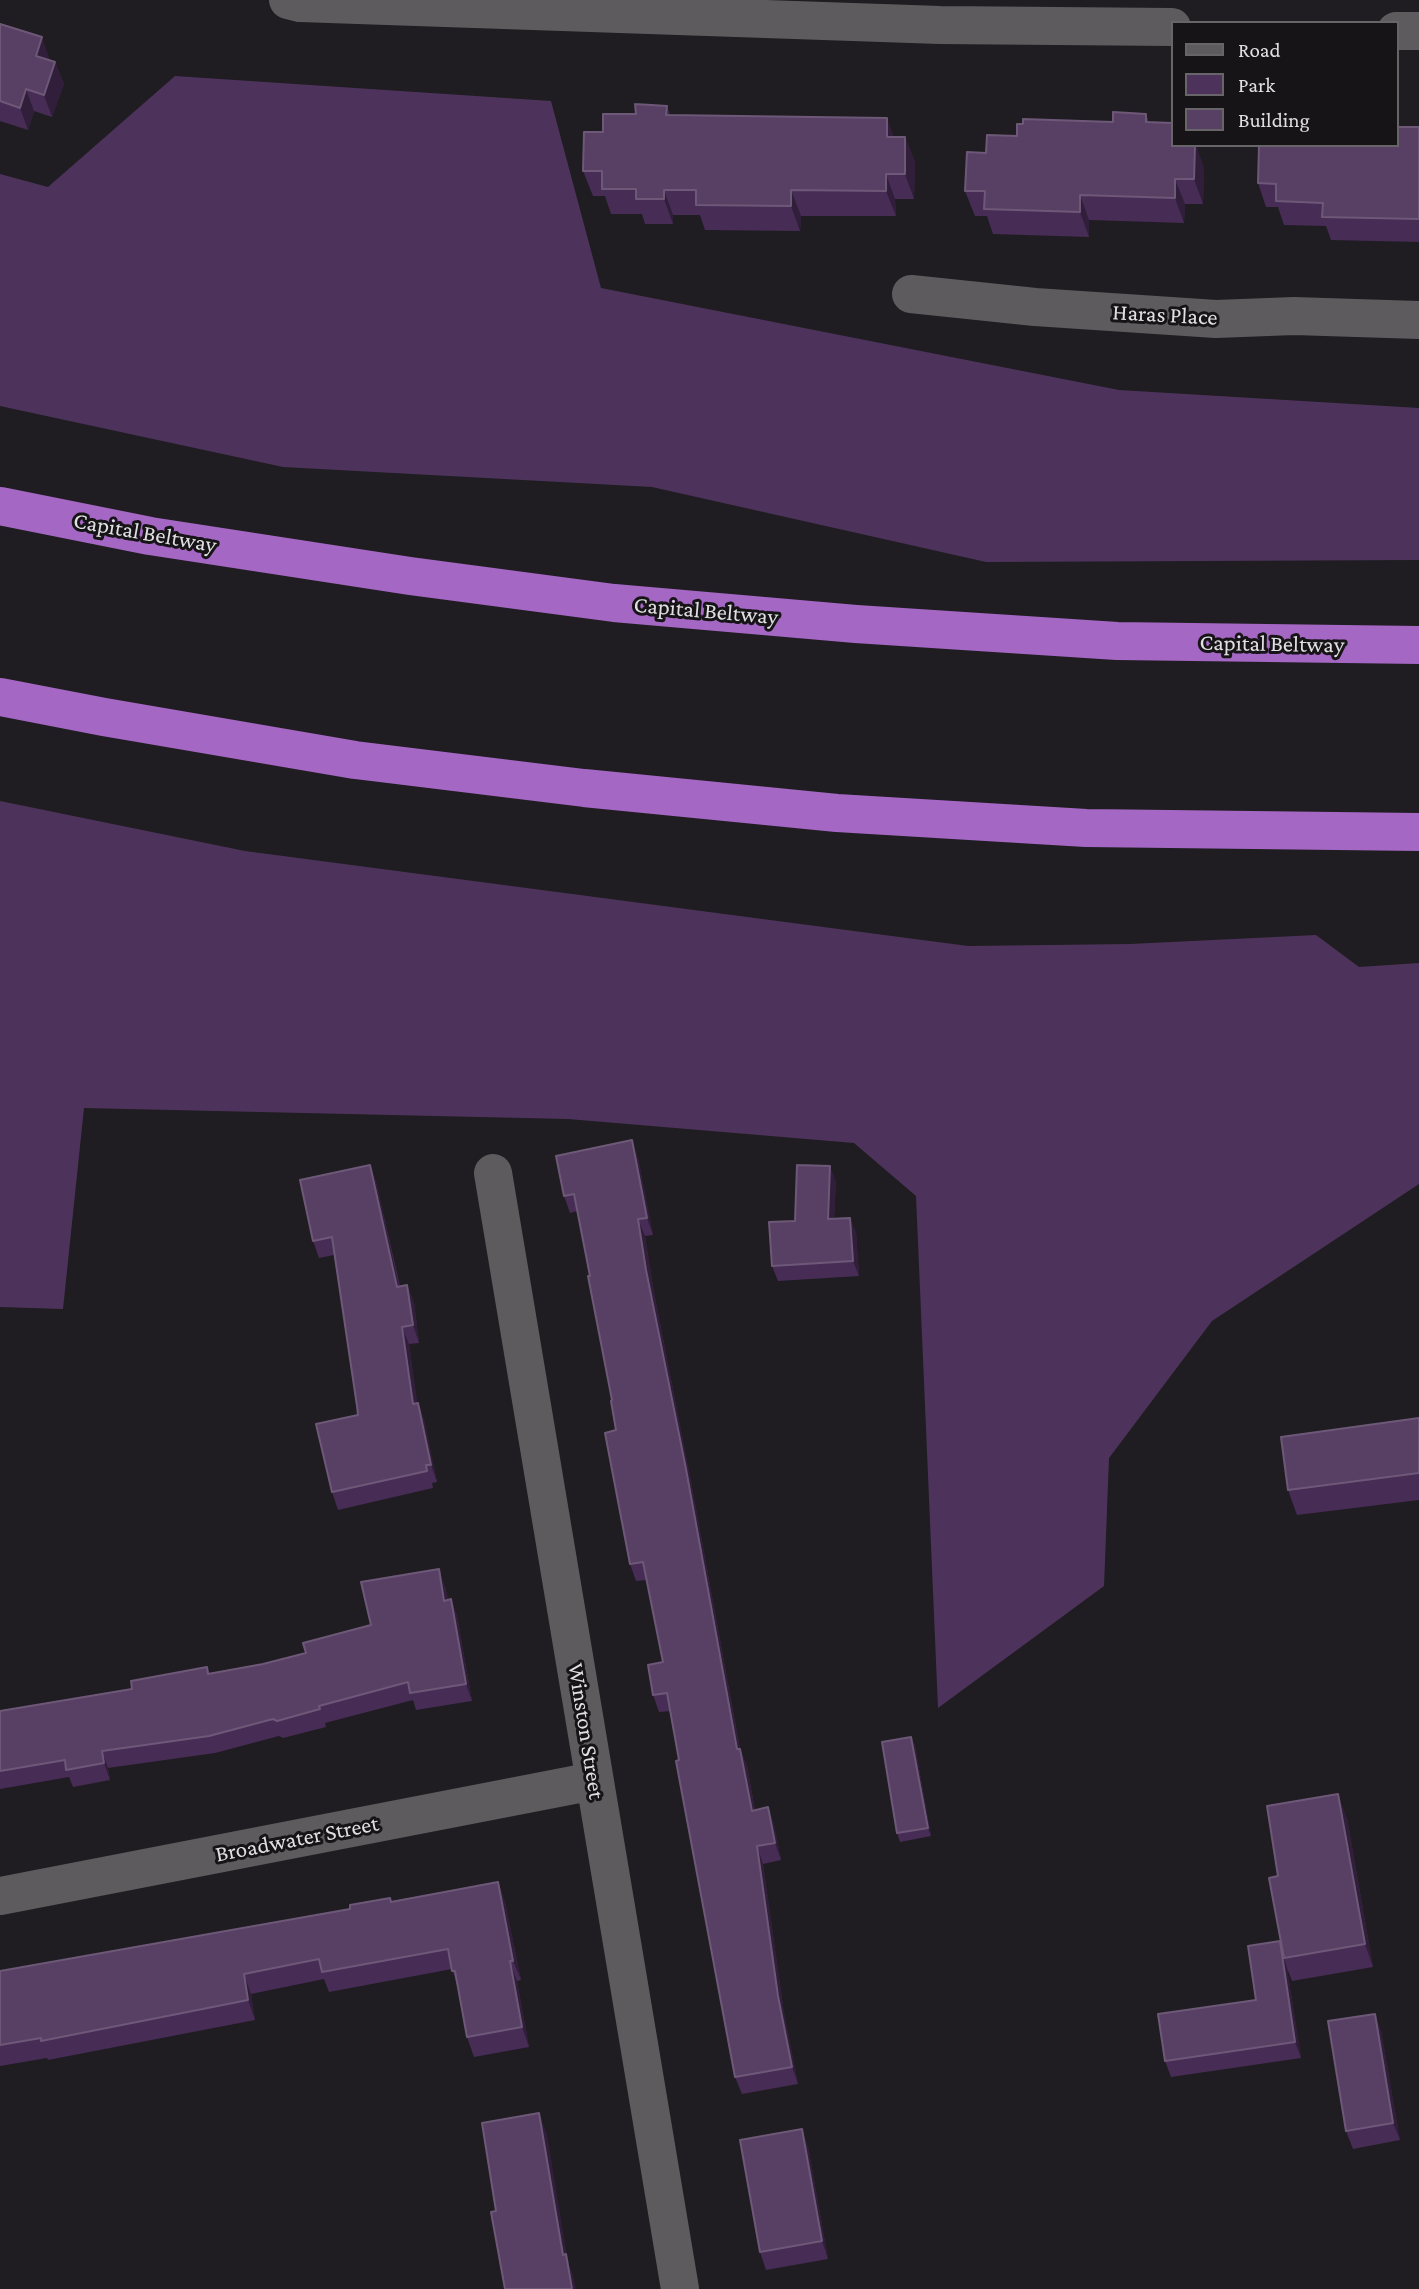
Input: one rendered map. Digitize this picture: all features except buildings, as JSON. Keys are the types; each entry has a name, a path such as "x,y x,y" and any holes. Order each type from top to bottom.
{"highway":[{"name":"Capital Beltway","path":"0,506 150,536 410,576 614,603 856,624 1117,641 1419,645"},
{"path":"0,696 104,718 355,760 584,788 823,812 1086,828 1419,832"}],"street":[{"path":"288,0 300,3 884,23 1066,13 1170,27"},
{"path":"1398,31 1419,31"},
{"name":"Haras Place","path":"911,294 1035,307 1216,319 1294,316 1419,320"},
{"name":"Winston Street","path":"494,1173 680,2289"},
{"name":"Broadwater Street","path":"0,1896 594,1781"}],"green space":[{"path":"175,76 551,101 601,288 1119,390 1419,408 1419,560 986,562 652,487 283,467 0,406 0,174 48,187"},
{"path":"0,801 245,851 968,946 1130,944 1316,935 1359,967 1419,963 1419,1184 1212,1321 1109,1458 1104,1586 938,1708 916,1196 854,1143 568,1119 84,1108 63,1309 0,1307"}]}
